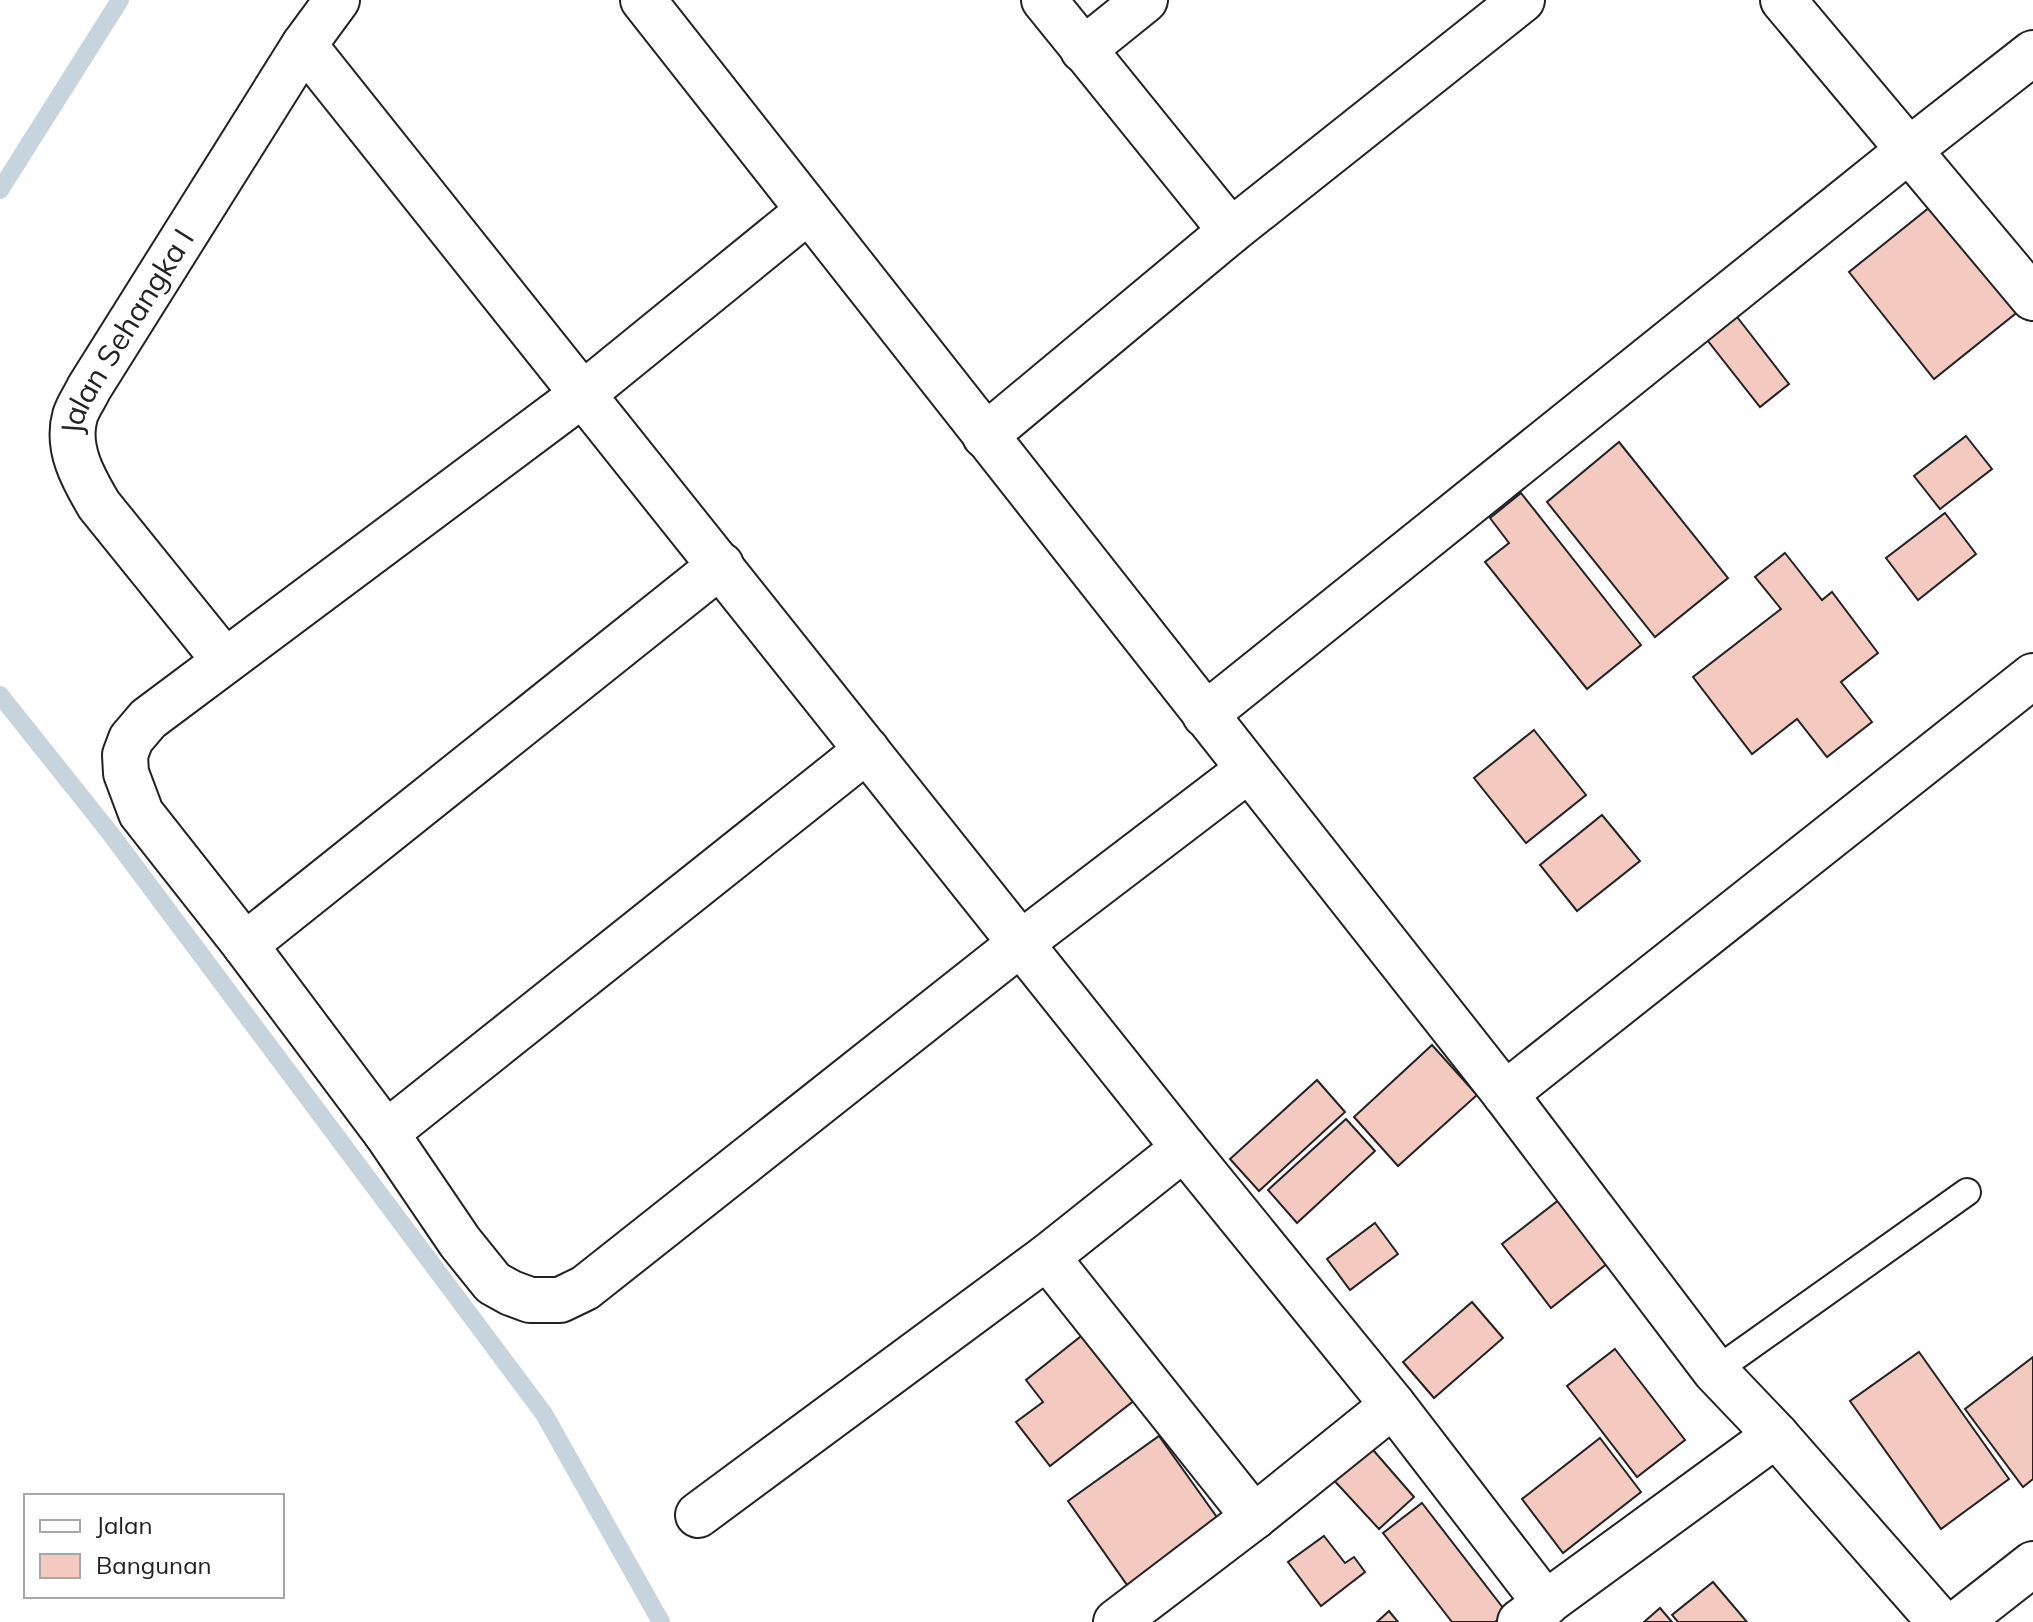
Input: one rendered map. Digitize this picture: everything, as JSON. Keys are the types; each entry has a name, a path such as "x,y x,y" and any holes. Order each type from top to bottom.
{"street":[{"name":"Jalan Sehangka I","path":"225,661 99,505 83,479 73,450 75,417 89,388 304,45 337,0"},
{"path":"643,0 1505,1094 1715,1371 1776,1435 1940,1622"},
{"path":"1044,0 1231,231"},
{"path":"1083,50 1145,0"},
{"path":"985,436 1231,231 1522,0"},
{"path":"1783,0 2033,298"},
{"path":"304,45 1184,1148 1393,1405 1533,1613 1776,1435"},
{"path":"1205,715 2033,53"},
{"path":"808,211 583,394 148,719 131,739 125,755 126,773 141,813 386,1133 460,1242 493,1283 530,1300 560,1300 585,1288 1021,943 1248,770"},
{"path":"245,945 721,565"},
{"path":"1505,1094 2033,676"},
{"path":"386,1133 867,750"},
{"path":"698,1515 1047,1257 1184,1148"},
{"path":"1047,1257 1254,1517"},
{"path":"1116,1622 1254,1517 1393,1405"},
{"path":"1959,1622 2033,1564"}],"lane":[{"path":"1715,1371 1967,1192"}],"building":[{"path":"1940,199 2025,306 1934,379 1849,272"},
{"path":"1734,313 1789,384 1760,407 1704,336"},
{"path":"1966,436 1992,469 1940,509 1914,476"},
{"path":"1619,442 1728,578 1655,637 1547,502"},
{"path":"1521,493 1641,645 1587,689 1485,562 1509,543 1490,518"},
{"path":"1945,513 1976,554 1918,600 1886,558"},
{"path":"1785,553 1822,600 1832,592 1878,653 1841,682 1872,722 1827,757 1797,719 1752,754 1693,677 1781,609 1755,577"},
{"path":"1534,730 1586,795 1526,843 1474,778"},
{"path":"1602,815 1640,861 1577,911 1540,865"},
{"path":"1432,1045 1477,1095 1398,1166 1354,1117"},
{"path":"1317,1080 1345,1112 1259,1191 1230,1159"},
{"path":"1346,1119 1375,1151 1297,1223 1268,1190"},
{"path":"1564,1196 1613,1259 1551,1308 1502,1244"},
{"path":"1375,1223 1398,1254 1350,1290 1327,1259"},
{"path":"1472,1302 1503,1338 1434,1398 1403,1362"},
{"path":"1090,1329 1140,1396 1050,1466 1016,1422 1043,1402 1026,1380"},
{"path":"1615,1349 1685,1440 1637,1477 1567,1386"},
{"path":"1919,1352 2009,1479 1941,1529 1850,1401"},
{"path":"2033,1357 2033,1479 2023,1487 1965,1409"},
{"path":"1159,1436 1224,1527 1132,1592 1068,1501"},
{"path":"1600,1438 1641,1492 1563,1553 1522,1499"},
{"path":"1367,1443 1414,1497 1379,1529 1330,1476"},
{"path":"1422,1503 1507,1613 1495,1622 1452,1622 1383,1533"},
{"path":"1324,1536 1345,1563 1354,1557 1365,1572 1321,1606 1288,1562"},
{"path":"1713,1582 1747,1622 1678,1622 1672,1615"},
{"path":"1660,1608 1672,1622 1644,1622"},
{"path":"1389,1611 1398,1622 1377,1622"}],"waterway":[{"path":"0,190 120,0"},
{"path":"0,695 110,833 544,1414 661,1622"}]}
